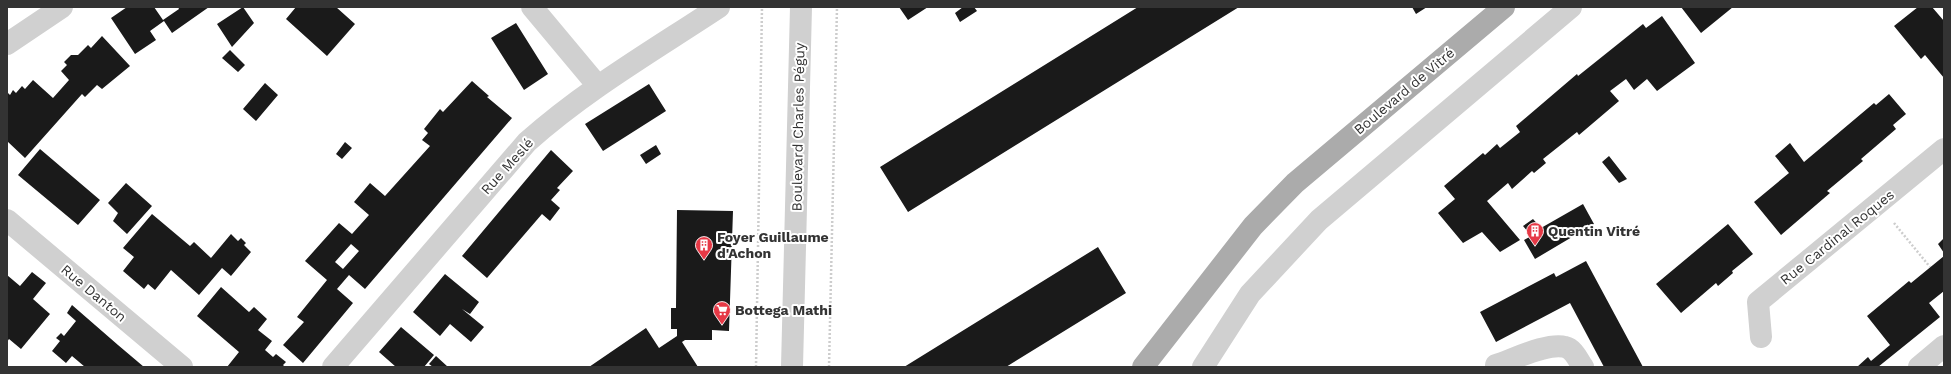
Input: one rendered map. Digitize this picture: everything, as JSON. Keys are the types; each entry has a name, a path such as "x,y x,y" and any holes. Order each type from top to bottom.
{"main road":[{"name":"Boulevard de Vitré","path":"1143,367 1253,226 1305,175 1504,7"}],"street":[{"path":"7,44 62,7"},
{"path":"532,7 598,86"},
{"name":"Rue Meslé","path":"332,367 527,142 548,122 598,86 719,7"},
{"name":"Boulevard Charles Péguy","path":"792,367 801,7"},
{"path":"1203,367 1250,294 1319,220 1571,7"},
{"name":"Rue Cardinal Roques","path":"1761,337 1758,302 1944,149"},
{"name":"Rue Danton","path":"7,220 182,367"},
{"path":"1919,367 1944,346"},
{"path":"1496,365 1550,347 1565,347 1573,352 1583,367"}],"path":[{"path":"756,367 762,7"},
{"path":"828,367 837,7"},
{"path":"1879,204 1930,267"}],"building":[{"path":"127,7 154,7 163,20 179,9 178,7 209,7 172,33 164,21 150,31 156,40 135,54 111,18"},
{"path":"243,7 254,23 232,47 217,24"},
{"path":"296,7 336,7 355,24 327,56 286,19"},
{"path":"899,7 928,7 908,20"},
{"path":"963,7 974,7 977,11 960,22 955,13"},
{"path":"1138,7 1239,7 908,212 880,167"},
{"path":"1412,7 1427,7 1416,14"},
{"path":"1681,7 1733,7 1701,33"},
{"path":"1918,7 1932,7 1944,21 1944,78 1925,55 1921,59 1894,26"},
{"path":"1662,16 1695,63 1657,91 1647,79 1634,90 1626,79 1610,91 1619,101 1579,135 1577,132 1543,159 1546,163 1534,173 1532,171 1512,189 1508,183 1487,201 1520,240 1500,252 1482,232 1463,243 1438,213 1455,199 1444,186 1483,153 1485,155 1497,144 1500,148 1520,132 1516,126 1577,74 1578,76 1643,24 1646,28"},
{"path":"516,23 548,74 524,90 491,38"},
{"path":"102,36 130,66 102,89 97,85 85,97 82,94 25,158 7,141 7,94 8,93 10,95 13,90 16,93 22,86 25,89 33,80 53,98 69,80 61,71 67,65 64,62 71,55 78,55 88,45 91,48"},
{"path":"230,50 245,65 238,72 222,58"},
{"path":"472,81 489,96 487,97 512,118 365,289 349,275 337,289 353,303 303,363 283,345 304,322 297,317 327,280 305,261 339,223 352,234 369,215 354,202 370,183 385,196 430,146 422,140 428,133 424,129 440,109 443,112","holes":["351,244 359,251 343,269 335,262"]},
{"path":"265,83 278,95 256,121 243,109"},
{"path":"649,84 666,111 603,151 585,124"},
{"path":"1889,94 1906,114 1893,125 1896,129 1861,159 1863,161 1827,191 1830,193 1781,235 1754,202 1789,173 1775,156 1790,143 1804,162 1874,103 1876,105"},
{"path":"345,142 352,148 342,159 336,154"},
{"path":"656,145 661,154 646,164 640,155"},
{"path":"40,149 100,200 78,225 18,175"},
{"path":"551,150 573,171 557,188 560,190 551,200 560,208 550,221 542,214 487,278 462,256"},
{"path":"1609,156 1627,179 1619,183 1602,162"},
{"path":"126,183 152,206 127,234 113,221 118,213 108,203"},
{"path":"1583,204 1594,224 1535,259 1524,240 1535,234 1534,232 1530,234 1523,226 1533,219 1541,228"},
{"name":"Foyer Guillaume d'Achon","path":"677,210 733,211 729,331 712,330 712,340 685,340 682,342 698,367 589,367 646,328 659,348 677,336 677,329 671,329 671,308 676,308"},
{"path":"152,214 190,246 194,242 211,258 231,234 238,241 241,238 246,243 244,245 251,252 231,276 222,268 199,295 171,270 155,290 148,284 144,289 123,271 134,257 123,248"},
{"path":"1728,224 1753,254 1732,271 1733,273 1718,286 1716,283 1681,313 1656,284"},
{"path":"1944,238 1944,253 1938,244"},
{"path":"1098,247 1126,293 1006,367 904,367"},
{"path":"1944,256 1944,291 1929,303 1940,317 1878,367 1857,367 1868,357 1871,361 1890,345 1867,316 1909,281 1911,283"},
{"path":"1586,261 1643,367 1604,367 1570,303 1496,342 1480,312 1554,273 1556,277"},
{"path":"32,272 46,283 33,299 50,314 21,349 9,339 7,342 7,275 20,286"},
{"path":"445,274 479,302 470,314 462,309 484,327 471,342 450,324 440,336 413,312"},
{"path":"221,287 249,312 254,307 267,319 258,330 272,341 265,350 273,357 276,354 286,362 283,365 285,367 227,367 239,352 197,316"},
{"path":"72,305 144,367 85,367 72,356 66,363 52,351 60,341 56,338 61,333 64,336 76,321 67,313"},
{"path":"401,327 434,355 424,367 396,367 379,352"},
{"path":"436,356 448,367 433,367 429,364"}],"place":[{"name":"Quentin Vitré","path":"1535,246"},
{"name":"Foyer Guillaume d'Achon","path":"704,260"},
{"name":"Bottega Mathi","path":"722,325"}]}
